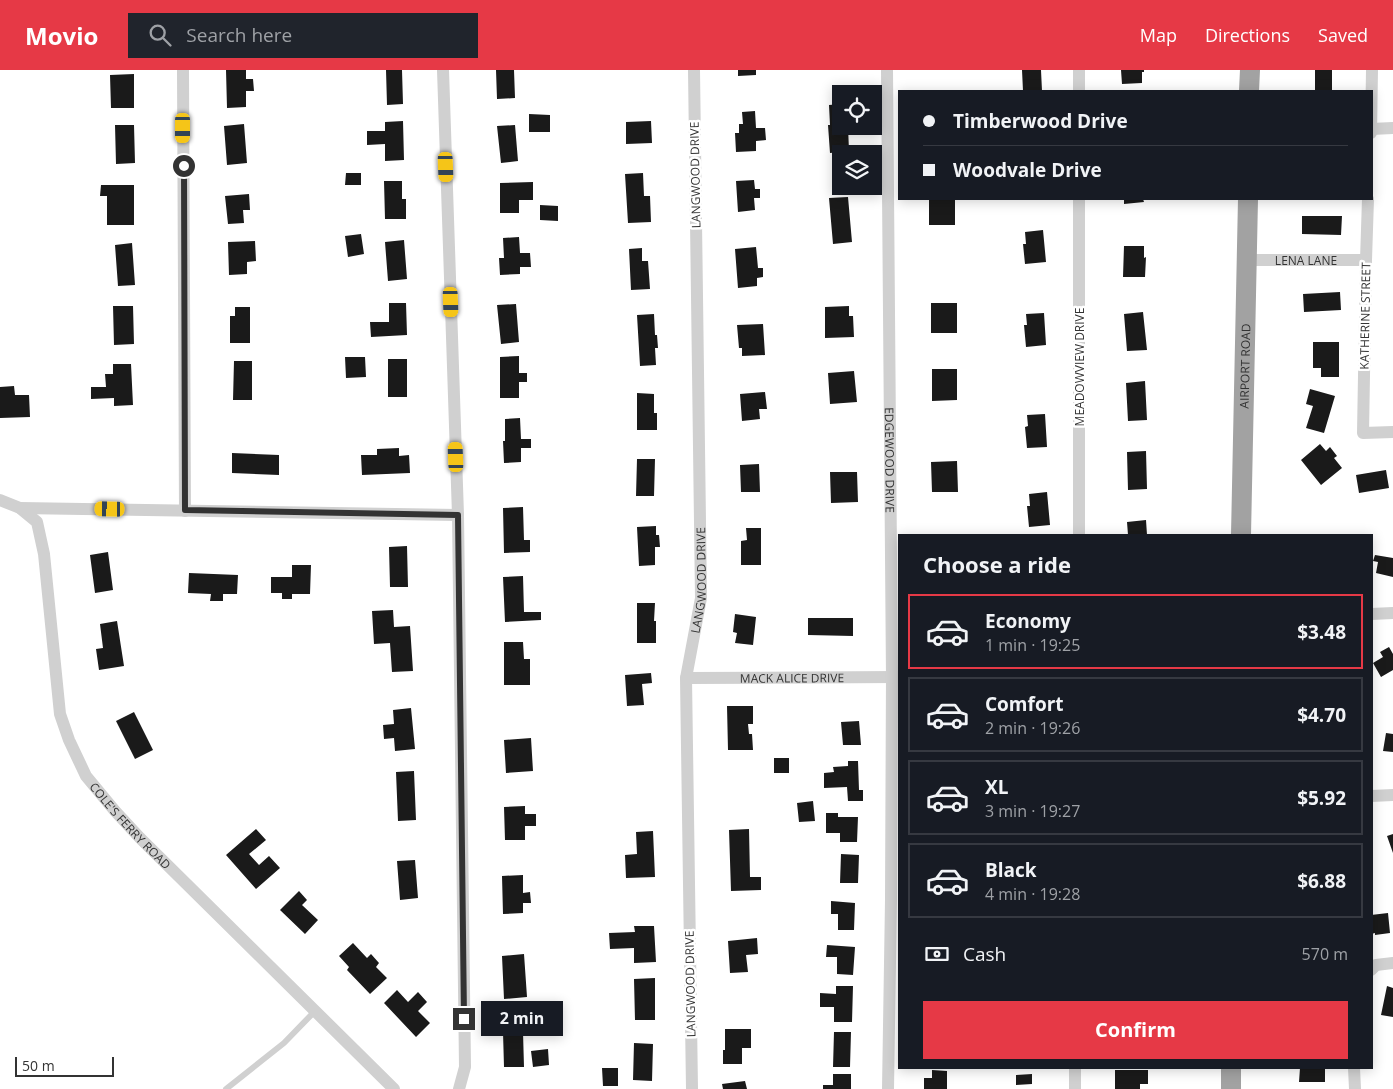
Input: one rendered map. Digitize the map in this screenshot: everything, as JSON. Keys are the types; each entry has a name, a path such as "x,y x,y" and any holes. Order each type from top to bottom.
{"highway":[{"path":"1250,70 1250,90"},
{"name":"AIRPORT ROAD","path":"1242,534 1248,200"},
{"path":"1231,1069 1231,1089"}],"street":[{"path":"183,70 185,510"},
{"path":"443,70 458,515 465,1067 459,1089"},
{"name":"LANGWOOD DRIVE","path":"692,1089 686,678 701,598 694,70"},
{"name":"EDGEWOOD DRIVE","path":"887,70 895,677 888,1089"},
{"path":"1079,70 1079,90"},
{"path":"1372,70 1372,90"},
{"path":"1373,131 1393,128"},
{"name":"MEADOWVIEW DRIVE","path":"1079,200 1079,534"},
{"name":"KATHERINE STREET","path":"1368,200 1363,433 1393,432"},
{"name":"LENA LANE","path":"1247,260 1366,260"},
{"name":"COLE'S FERRY ROAD","path":"0,500 20,508 37,522 44,554 60,714 69,740 86,776 140,838 394,1089"},
{"path":"20,508 458,515"},
{"path":"1373,614 1393,613"},
{"name":"MACK ALICE DRIVE","path":"686,678 895,677"},
{"path":"1373,796 1393,795"},
{"path":"1373,968 1376,965 1393,963"},
{"path":"1075,1069 1075,1089"},
{"path":"1354,1069 1354,1089"}],"lane":[{"path":"226,1089 284,1043 316,1010"}],"building":[{"path":"226,70 246,70 246,79 253,79 254,91 246,91 246,107 227,108"},
{"path":"386,70 402,70 403,104 387,105"},
{"path":"496,70 514,70 515,98 497,99"},
{"path":"738,70 756,70 756,75 738,76"},
{"path":"1022,70 1041,70 1042,90 1023,90"},
{"path":"1121,70 1144,70 1142,72 1142,83 1122,84"},
{"path":"1315,70 1332,70 1332,90 1315,90"},
{"path":"134,74 134,108 111,108 110,75"},
{"path":"829,105 832,105 832,135 848,135 849,145 832,145 832,153 830,153 828,125 830,125"},
{"path":"755,111 756,128 765,128 766,140 756,141 756,151 736,152 735,133 739,133 739,124 743,124 742,112"},
{"path":"529,114 550,115 550,132 529,132"},
{"path":"403,121 404,160 385,161 385,144 367,145 367,131 385,131 385,122"},
{"path":"651,121 652,143 626,144 626,122"},
{"path":"244,124 247,163 227,165 224,126"},
{"path":"115,125 134,125 135,163 116,164"},
{"path":"515,125 518,161 501,163 497,126"},
{"path":"346,173 361,173 361,185 345,185"},
{"path":"643,173 644,196 650,196 651,222 628,223 625,174"},
{"path":"754,180 755,189 760,189 760,198 754,198 755,210 738,212 736,181"},
{"path":"384,181 402,181 402,199 406,199 406,219 385,219"},
{"path":"533,182 533,200 519,200 519,213 500,213 500,183"},
{"path":"101,185 134,185 134,225 107,225 107,196 100,196"},
{"path":"249,194 250,210 243,210 244,223 228,224 225,196"},
{"path":"848,197 852,242 833,244 829,198"},
{"path":"929,200 955,200 955,225 929,225"},
{"path":"1124,200 1143,200 1144,202 1124,204"},
{"path":"540,205 558,206 558,221 540,220"},
{"path":"1302,216 1342,216 1341,235 1302,234"},
{"path":"1043,230 1046,262 1025,264 1023,244 1026,244 1025,232"},
{"path":"361,234 364,254 348,257 345,236"},
{"path":"519,237 520,253 530,253 531,267 520,267 520,274 500,275 499,258 504,258 503,238"},
{"path":"404,240 407,279 388,281 385,242"},
{"path":"255,241 256,261 247,262 247,274 229,275 228,242"},
{"path":"132,243 135,285 118,286 115,245"},
{"path":"1124,246 1144,246 1144,258 1146,257 1145,277 1123,277"},
{"path":"756,247 758,268 763,268 763,277 757,278 757,286 738,288 735,249"},
{"path":"642,248 642,261 648,261 650,289 631,290 629,249"},
{"path":"1340,292 1341,310 1304,312 1303,294"},
{"path":"389,303 406,303 407,335 371,337 370,322 389,322"},
{"path":"931,303 957,303 957,333 931,333"},
{"path":"516,304 519,342 501,344 497,305"},
{"path":"113,306 133,306 134,344 114,345"},
{"path":"849,306 849,316 853,316 854,337 825,338 825,307"},
{"path":"235,307 250,307 250,343 230,343 230,316 235,316"},
{"path":"1143,312 1147,350 1127,351 1124,314"},
{"path":"1044,313 1046,345 1026,347 1024,325 1027,325 1026,314"},
{"path":"654,314 658,348 655,348 656,365 640,366 637,315"},
{"path":"763,324 765,355 742,356 742,348 739,348 737,325"},
{"path":"1313,342 1339,342 1339,377 1321,377 1321,368 1313,368"},
{"path":"519,356 519,373 527,373 527,382 519,382 519,398 500,398 500,357"},
{"path":"345,357 365,357 366,377 346,378"},
{"path":"388,359 407,359 407,397 388,397"},
{"path":"234,361 252,361 252,400 233,400"},
{"path":"113,364 131,364 133,405 114,406 114,398 91,399 91,387 106,387 105,374 113,374"},
{"path":"932,369 957,369 957,400 932,401"},
{"path":"854,371 857,402 830,404 828,373"},
{"path":"1145,381 1147,420 1128,421 1126,383"},
{"path":"14,386 15,395 29,395 30,417 0,418 0,387"},
{"path":"1310,389 1335,396 1324,433 1306,428 1313,406 1306,404"},
{"path":"765,392 767,409 759,409 760,419 742,421 740,394"},
{"path":"637,393 654,394 654,413 657,413 657,430 637,430"},
{"path":"1045,414 1047,447 1027,448 1025,427 1028,426 1027,415"},
{"path":"520,418 521,439 531,439 531,448 521,448 521,462 504,463 505,419"},
{"path":"1320,444 1326,451 1330,447 1337,456 1334,458 1342,468 1321,485 1301,460"},
{"path":"399,448 399,456 409,455 410,473 362,475 361,455 377,455 377,449"},
{"path":"1146,451 1147,489 1128,490 1127,452"},
{"path":"232,453 279,455 279,475 232,473"},
{"path":"637,459 655,459 654,496 636,496"},
{"path":"957,461 958,492 932,492 931,462"},
{"path":"759,464 760,492 741,492 740,465"},
{"path":"1386,470 1389,488 1359,493 1356,475"},
{"path":"830,472 857,472 858,502 831,503"},
{"path":"1047,492 1050,525 1029,527 1027,506 1030,506 1029,494"},
{"path":"523,507 524,540 530,540 530,552 504,553 503,508"},
{"path":"1146,520 1147,534 1128,534 1127,522"},
{"path":"656,526 656,535 659,535 660,547 655,547 655,565 639,566 637,527"},
{"path":"746,528 761,528 761,565 741,565 741,541 747,540"},
{"path":"407,546 408,587 390,587 389,547"},
{"path":"108,552 113,590 95,593 90,555"},
{"path":"1375,555 1393,558 1393,577 1376,573 1378,562 1373,561"},
{"path":"292,565 311,565 310,594 292,594 292,599 282,599 282,593 271,593 271,577 292,577"},
{"path":"189,573 238,575 237,594 223,594 223,601 210,601 211,594 188,593"},
{"path":"523,576 524,612 541,612 541,620 505,622 503,577"},
{"path":"637,603 655,603 656,643 637,643"},
{"path":"393,610 394,627 410,626 413,671 392,672 390,643 374,644 372,611"},
{"path":"735,614 756,617 753,645 735,643 737,633 733,632"},
{"path":"808,618 853,618 853,636 808,635"},
{"path":"117,621 124,666 99,670 96,649 103,648 100,624"},
{"path":"504,642 523,642 524,659 530,659 530,685 504,685"},
{"path":"1389,647 1393,654 1393,670 1381,677 1373,663 1383,657 1380,652"},
{"path":"651,673 652,683 642,684 644,705 627,706 625,675"},
{"path":"727,706 753,706 753,724 748,724 749,734 752,734 753,750 728,750"},
{"path":"411,708 415,749 395,751 394,738 384,739 383,725 394,724 393,710"},
{"path":"134,712 153,750 135,759 116,721"},
{"path":"859,721 861,745 843,745 841,722"},
{"path":"1386,733 1393,734 1393,752 1383,751"},
{"path":"531,738 533,771 506,773 504,740"},
{"path":"774,758 789,758 789,773 774,773"},
{"path":"848,761 858,761 859,790 863,790 863,801 848,801 847,787 824,788 824,773 834,772 833,767 848,766"},
{"path":"414,771 416,820 398,821 396,772"},
{"path":"813,801 815,821 799,822 797,803"},
{"path":"525,806 525,814 536,814 536,826 525,826 525,840 505,840 504,807"},
{"path":"826,813 838,813 838,817 858,817 857,842 840,842 840,833 826,833"},
{"path":"256,829 266,840 249,854 259,865 269,856 280,868 256,889 226,855"},
{"path":"749,829 750,877 761,877 761,890 731,891 729,830"},
{"path":"653,831 655,877 626,878 625,855 637,854 636,832"},
{"path":"1393,834 1393,853 1387,836"},
{"path":"841,854 859,855 858,883 840,883"},
{"path":"415,860 418,898 400,900 397,861"},
{"path":"523,875 523,893 530,892 531,903 523,903 523,913 503,914 502,876"},
{"path":"299,891 307,900 302,905 318,920 305,934 280,910"},
{"path":"831,901 855,903 854,930 838,930 838,914 831,914"},
{"path":"1388,913 1390,933 1375,935 1375,933 1373,934 1373,915"},
{"path":"634,926 654,926 656,962 634,963 634,948 610,949 609,933 635,932"},
{"path":"757,938 758,954 746,955 748,972 730,973 728,941"},
{"path":"353,943 367,958 371,954 379,963 376,967 387,978 370,994 347,970 349,967 339,956"},
{"path":"827,945 855,947 853,975 837,974 837,957 826,957"},
{"path":"524,954 527,997 504,999 502,956"},
{"path":"655,978 655,1020 635,1020 634,979"},
{"path":"836,986 853,986 852,1022 834,1022 834,1007 820,1007 820,993 836,994"},
{"path":"1387,986 1393,988 1393,1017 1381,1015"},
{"path":"397,990 408,1002 418,992 427,1002 418,1011 430,1023 416,1037 384,1003"},
{"path":"725,1029 751,1029 751,1048 742,1048 742,1064 723,1064"},
{"path":"503,1032 523,1032 524,1067 504,1067"},
{"path":"834,1032 851,1032 850,1067 833,1067"},
{"path":"634,1043 653,1044 652,1081 633,1080"},
{"path":"548,1049 549,1065 533,1067 531,1051"},
{"path":"602,1068 618,1068 618,1086 603,1086"},
{"path":"1300,1069 1325,1069 1325,1082 1299,1082"},
{"path":"932,1070 947,1071 947,1089 924,1089 924,1078 932,1078"},
{"path":"1115,1070 1148,1070 1148,1084 1140,1084 1140,1089 1115,1089"},
{"path":"833,1074 851,1074 851,1089 823,1089 823,1085 833,1085"},
{"path":"1032,1074 1032,1084 1016,1085 1016,1075"},
{"path":"745,1081 747,1089 723,1089 722,1084"}],"route":[{"path":"184,166 185,510 458,515 464,1019"}]}
